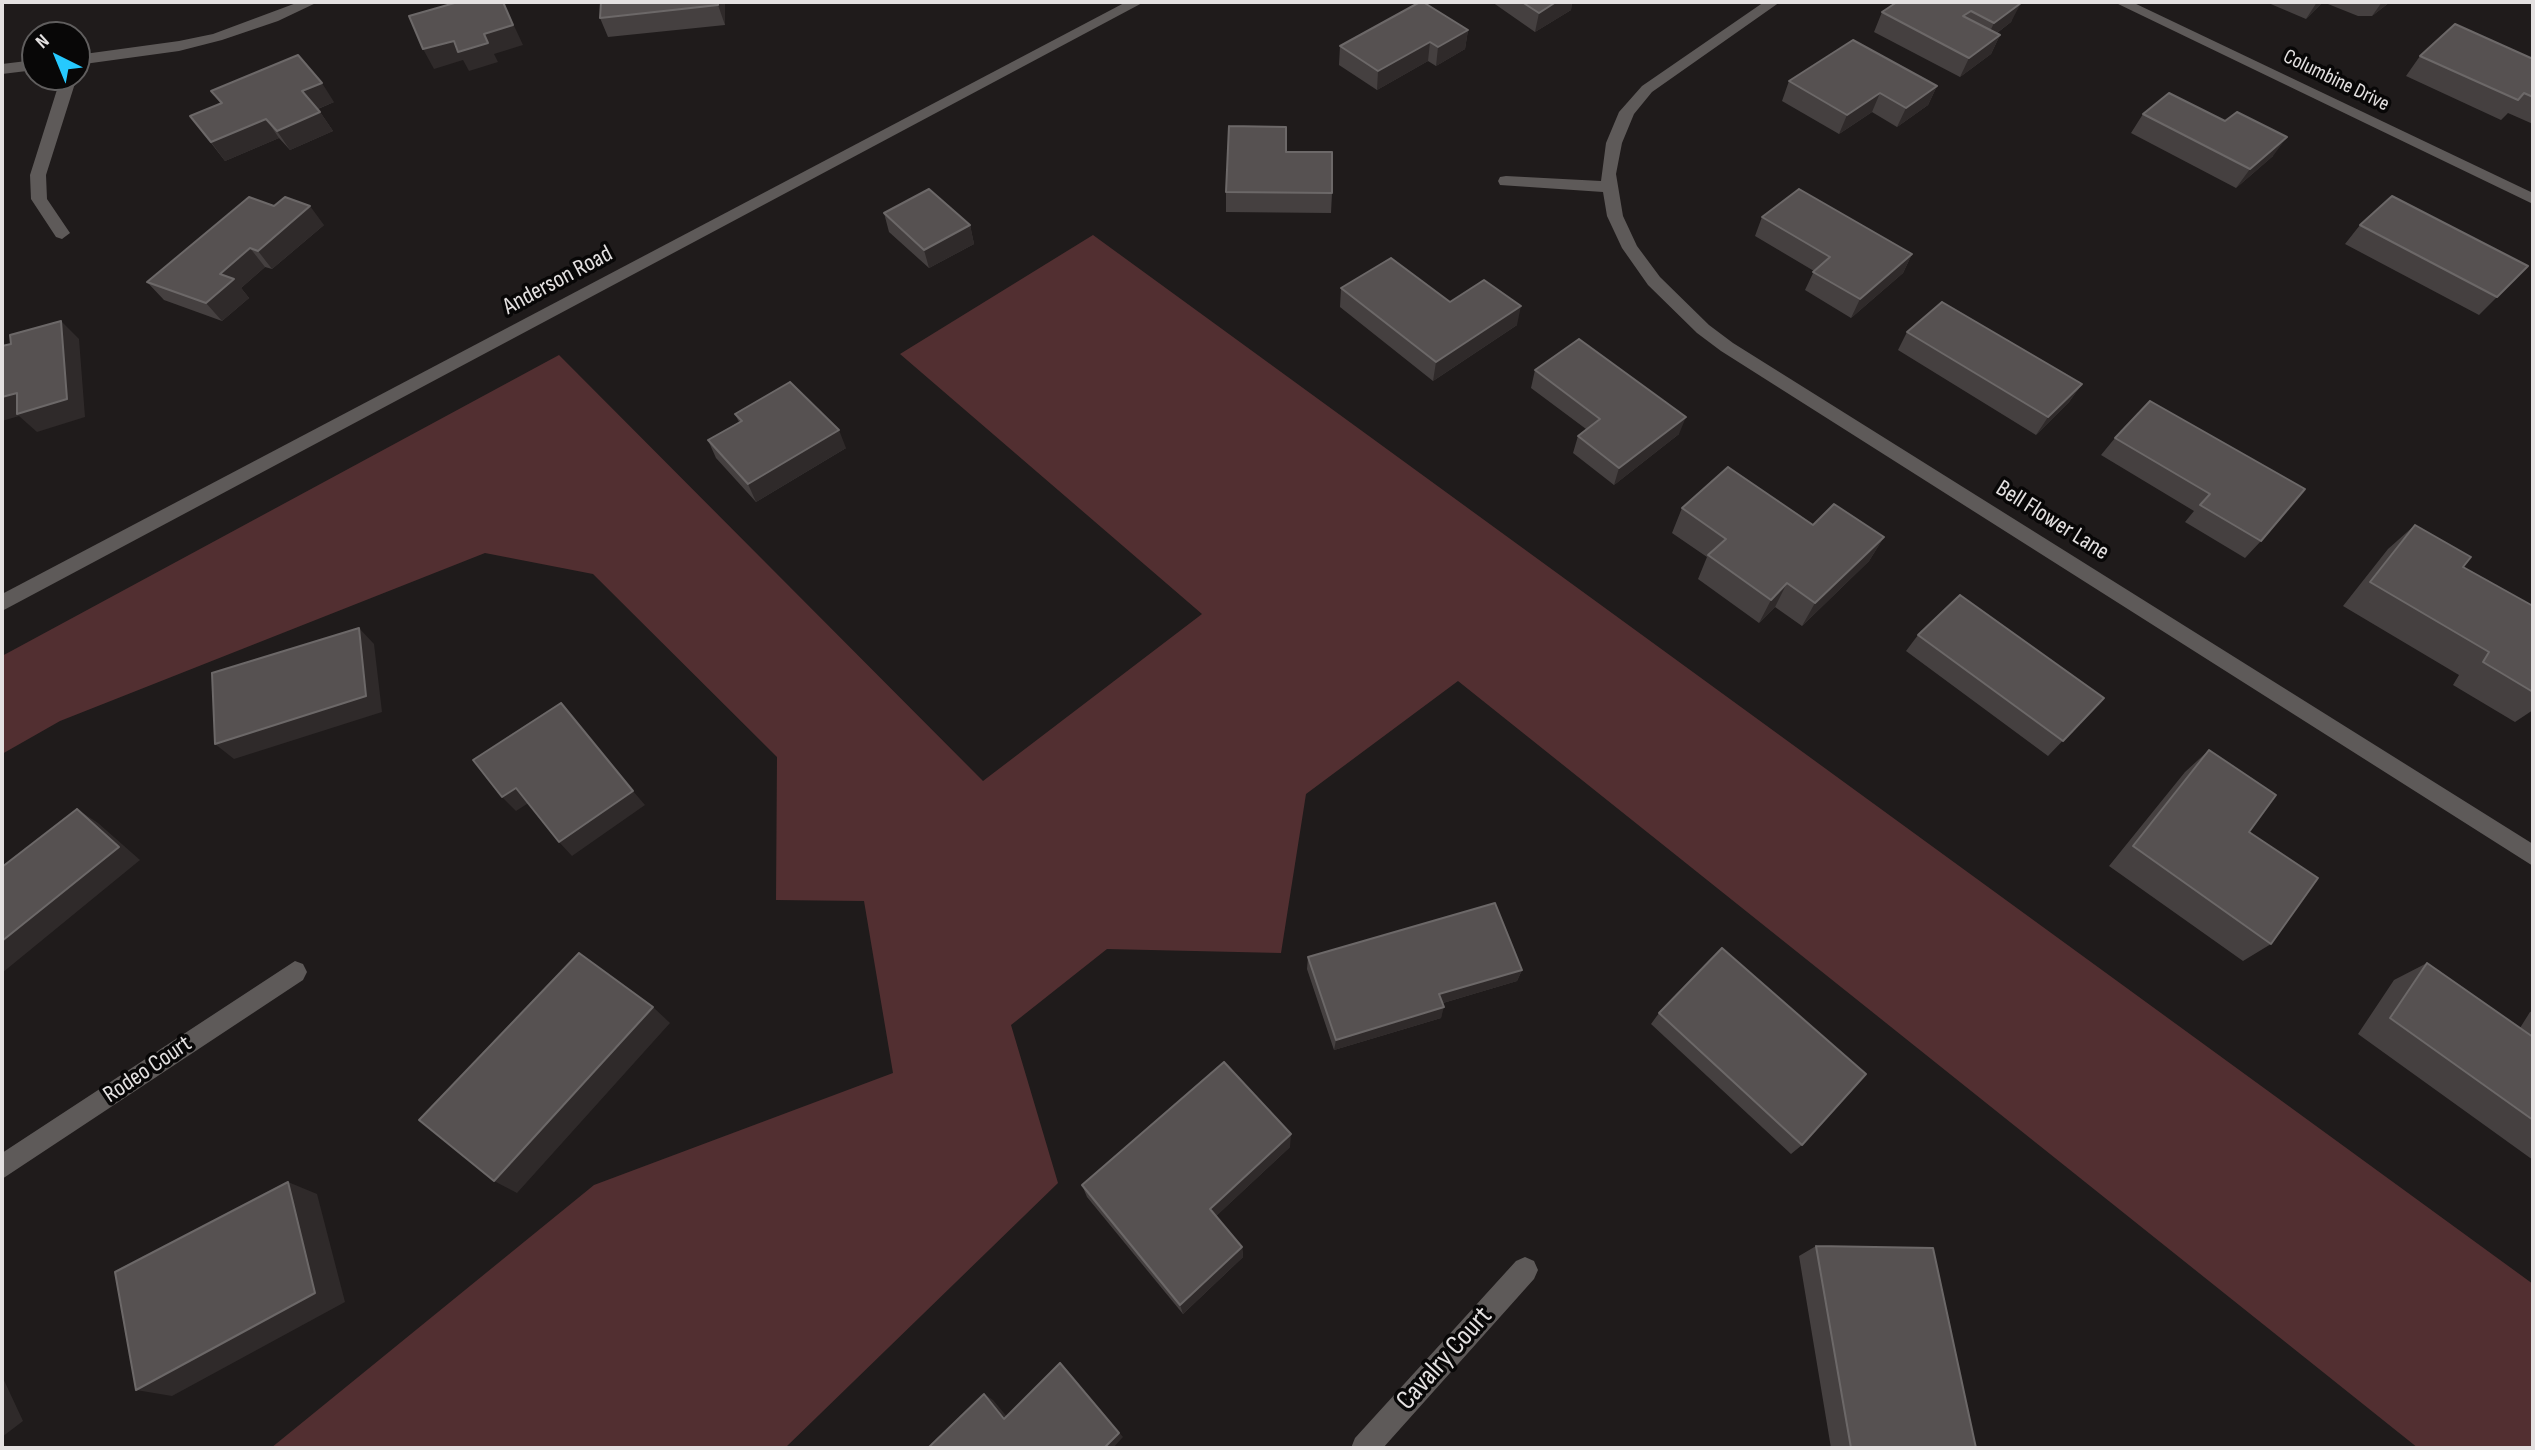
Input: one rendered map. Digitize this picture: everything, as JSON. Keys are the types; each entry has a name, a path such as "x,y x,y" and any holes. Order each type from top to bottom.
{"street":[{"path":"91,58 180,46 218,37 311,2"},
{"name":"Anderson Road","path":"2,603 1137,2"},
{"path":"1506,181 1609,180 1614,143 1628,112 1647,89 1773,2"},
{"name":"Columbine Drive","path":"2121,2 2533,199"},
{"path":"2,69 21,67"},
{"path":"62,233 39,199 38,175 65,91"},
{"name":"Bell Flower Lane","path":"1609,180 1615,216 1630,248 1654,281 1695,322 1727,347 2533,856"},
{"name":"Rodeo Court","path":"2,1167 295,972"},
{"name":"Cavalry Court","path":"1365,1448 1525,1270"}],"shaded area":[{"path":"1093,235 2533,1284 2533,1448 2418,1448 1458,681 1306,794 1281,953 1107,949 1011,1025 1058,1183 785,1448 271,1448 594,1185 893,1073 864,901 776,900 777,757 593,574 485,553 60,721 2,754 2,656 559,355 983,781 1202,614 900,354"}],"building":[{"path":"458,2 503,2 513,25 484,34 488,43 458,52 454,41 423,49 409,16"},
{"path":"601,2 718,2 718,5 600,18"},
{"path":"1420,2 1468,30 1438,47 1430,42 1378,71 1340,46"},
{"path":"1522,2 1556,2 1539,13"},
{"path":"1897,2 2021,3 1994,23 1971,11 1963,16 2000,35 1969,58 1882,12"},
{"path":"2455,24 2533,59 2533,97 2524,93 2518,100 2420,56"},
{"path":"1853,40 1937,86 1906,108 1880,93 1847,115 1789,81"},
{"path":"298,55 322,83 302,91 320,112 277,131 266,119 211,142 190,116 222,103 211,91"},
{"path":"2169,93 2225,121 2237,112 2287,137 2250,169 2143,114"},
{"path":"1229,126 1286,127 1286,152 1332,152 1332,193 1226,192"},
{"path":"929,189 970,225 924,250 884,213"},
{"path":"1799,189 1912,254 1860,299 1813,272 1830,257 1762,217"},
{"path":"2392,196 2528,266 2497,297 2360,225"},
{"path":"249,197 274,206 285,197 310,206 258,251 250,248 220,274 234,279 206,303 147,282"},
{"path":"1391,258 1450,302 1484,280 1521,306 1436,362 1341,288"},
{"path":"1942,302 2082,384 2048,417 1907,332"},
{"path":"61,321 67,399 17,414 17,393 2,397 2,346 11,344 10,335"},
{"path":"1579,339 1686,417 1619,468 1578,436 1600,419 1535,370"},
{"path":"790,382 839,430 748,484 708,440 742,421 735,414"},
{"path":"2150,401 2305,489 2261,541 2200,505 2210,494 2115,438"},
{"path":"1728,467 1813,525 1834,504 1884,537 1815,603 1787,583 1771,600 1708,555 1726,539 1682,508"},
{"path":"2415,525 2471,557 2463,567 2533,606 2533,692 2483,662 2489,652 2370,582"},
{"path":"1960,595 2104,698 2063,741 1918,635"},
{"path":"359,628 366,696 215,744 212,673"},
{"path":"561,703 633,791 559,842 516,788 502,797 473,760"},
{"path":"2209,750 2276,795 2249,832 2318,878 2271,944 2133,846"},
{"path":"77,809 119,847 2,941 2,867"},
{"path":"1495,903 1522,970 1439,994 1444,1007 1336,1040 1308,957"},
{"path":"1722,948 1866,1074 1802,1145 1659,1013"},
{"path":"579,953 653,1007 494,1181 419,1120"},
{"path":"2427,963 2533,1037 2533,1120 2390,1018"},
{"path":"1224,1062 1291,1134 1210,1209 1242,1247 1180,1305 1082,1185"},
{"path":"288,1182 315,1293 136,1390 115,1272"},
{"path":"1816,1246 1933,1248 1976,1448 1851,1448"},
{"path":"1060,1363 1119,1433 1104,1448 928,1448 984,1394 1004,1419"}]}
